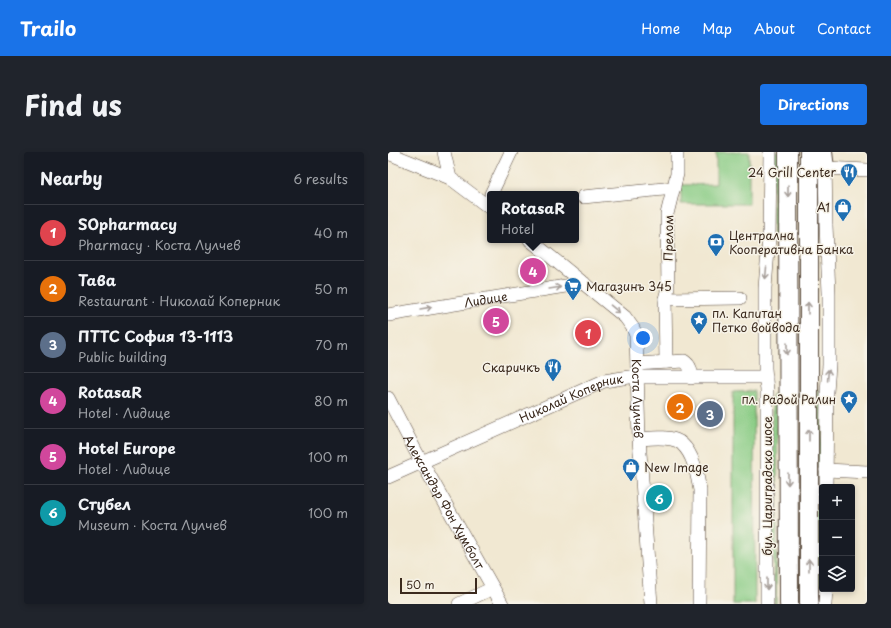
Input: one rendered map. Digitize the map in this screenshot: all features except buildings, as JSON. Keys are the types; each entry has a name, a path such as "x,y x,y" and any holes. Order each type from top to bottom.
{"highway":[{"name":"бул. Цариградско шосе","path":"788,152 788,604"},
{"path":"809,152 809,604"},
{"path":"780,604 789,582"}],"street":[{"path":"444,152 450,178"},
{"path":"493,191 511,152"},
{"name":"Прелом","path":"666,362 667,214 677,174 677,152"},
{"name":"бул. Цариградско шосе","path":"767,604 767,391 765,288 769,238 770,152"},
{"path":"388,153 450,178 487,199"},
{"path":"826,484 826,392 829,365 829,293 825,158 867,170"},
{"path":"583,197 674,188"},
{"name":"Коста Лулчев","path":"534,243 625,317 636,335 639,439 651,604"},
{"name":"Лидице","path":"388,315 584,283"},
{"path":"666,294 740,298"},
{"path":"637,364 684,361 689,365 691,378"},
{"name":"Николай Коперник","path":"388,477 544,409 577,392 604,381 622,377 766,377"},
{"name":"Александър Фон Хумболт","path":"388,398 422,462 502,604"},
{"path":"639,439 669,439 681,443 690,456 700,490 699,604"},
{"path":"826,470 867,472"},
{"path":"459,604 493,588"},
{"path":"826,592 826,604"}],"green space":[{"path":"716,152 749,152 749,204 681,204 681,185 716,184"},
{"path":"773,152 780,152 779,238 773,238"},
{"path":"817,390 822,391 822,484 819,484 819,592 822,592 822,604 816,604"},
{"path":"754,391 755,604 733,604 733,392"},
{"path":"772,394 778,394 776,604 774,604"}],"place":[{"name":"24 Grill Center","path":"849,187"},
{"name":"A1","path":"843,222"},
{"name":"Централна Кооперативна Банка","path":"716,257"},
{"name":"RotasaR","path":"533,271"},
{"name":"Магазинъ 345","path":"573,301"},
{"name":"Hotel Europe","path":"496,321"},
{"name":"SOpharmacy","path":"588,333"},
{"name":"пл. Капитан Петко войвода","path":"699,335"},
{"name":"Скаричкъ","path":"553,382"},
{"name":"Тава","path":"680,407"},
{"name":"ПТТС София 13-1113","path":"710,414"},
{"name":"пл. Радой Ралин","path":"849,414"},
{"name":"New Image","path":"631,482"},
{"name":"Стубел","path":"659,498"}]}
